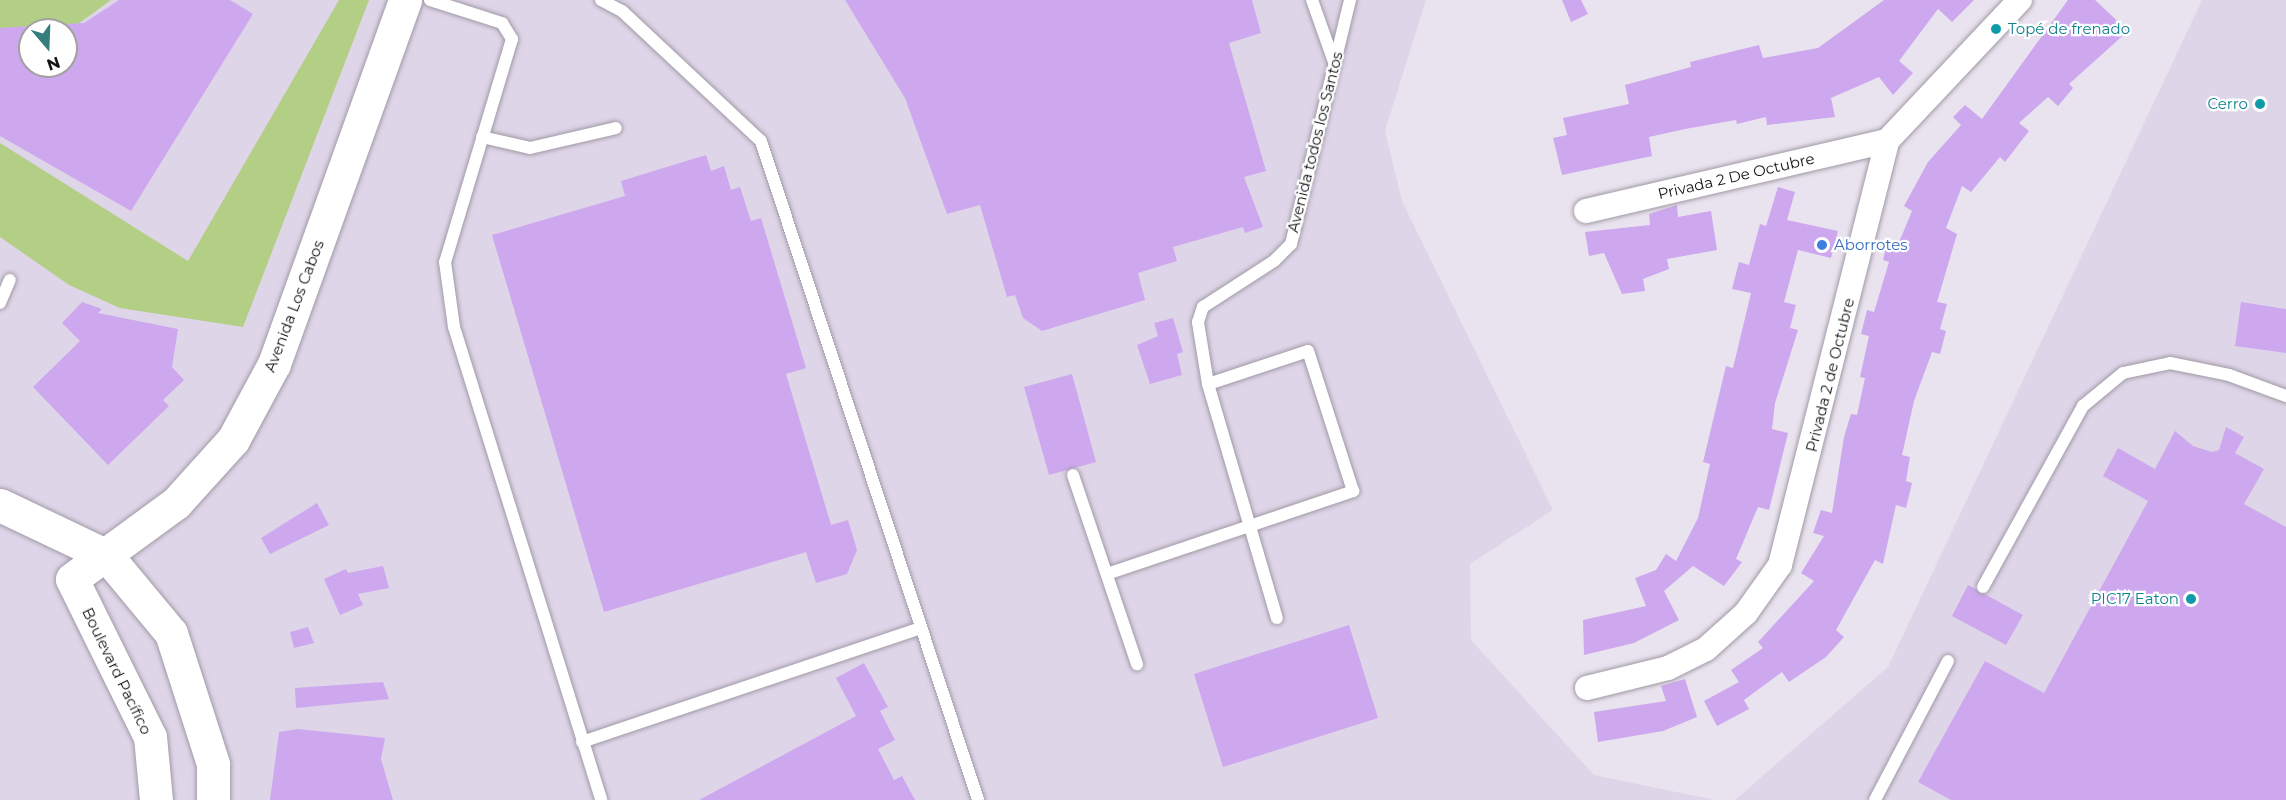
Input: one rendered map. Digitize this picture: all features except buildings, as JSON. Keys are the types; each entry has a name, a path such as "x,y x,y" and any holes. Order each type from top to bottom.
{"main road":[{"name":"Avenida Los Cabos","path":"72,579 107,556 206,473 233,440 274,364 405,0"},
{"path":"0,506 107,556 171,633 213,764 213,800"},
{"name":"Boulevard Pacífico","path":"48,529 150,737 156,800"}],"street":[{"name":"Privada 2 de Octubre","path":"1587,688 1668,668 1706,649 1746,613 1780,565 1887,141 2020,0"},
{"name":"Privada 2 De Octubre","path":"1586,212 1887,141"}],"lane":[{"path":"430,0 502,23 512,39 445,262 454,327 601,800"},
{"path":"601,0 622,10 761,141 978,800"},
{"path":"1312,0 1334,63"},
{"name":"Avenida todos los Santos","path":"1277,618 1208,384 1198,322 1203,307 1274,261 1291,244 1350,0"},
{"path":"482,137 530,148 616,128"},
{"path":"0,303 10,280"},
{"path":"1107,574 1353,491 1308,351 1208,384"},
{"path":"1983,587 2083,406 2123,373 2170,363 2229,375 2286,396"},
{"path":"1073,476 1137,664"},
{"path":"582,742 920,628"},
{"path":"1875,800 1948,661"}],"shaded area":[{"path":"0,0 1426,0 1385,131 1402,201 1553,510 1470,564 1471,640 1594,775 1715,800 0,800"},
{"path":"2202,0 2286,0 2286,800 1735,800 1888,667"}],"green space":[{"path":"0,0 111,0 78,24 78,18 18,18 18,27 0,28"},
{"path":"339,0 369,0 243,327 120,308 69,285 0,237 0,143 188,261"}],"place":[{"name":"Topé de frenado","path":"1996,29"},
{"name":"Cerro","path":"2260,104"},
{"name":"Aborrotes","path":"1822,245"},
{"name":"PIC17 Eaton","path":"2191,599"}]}
